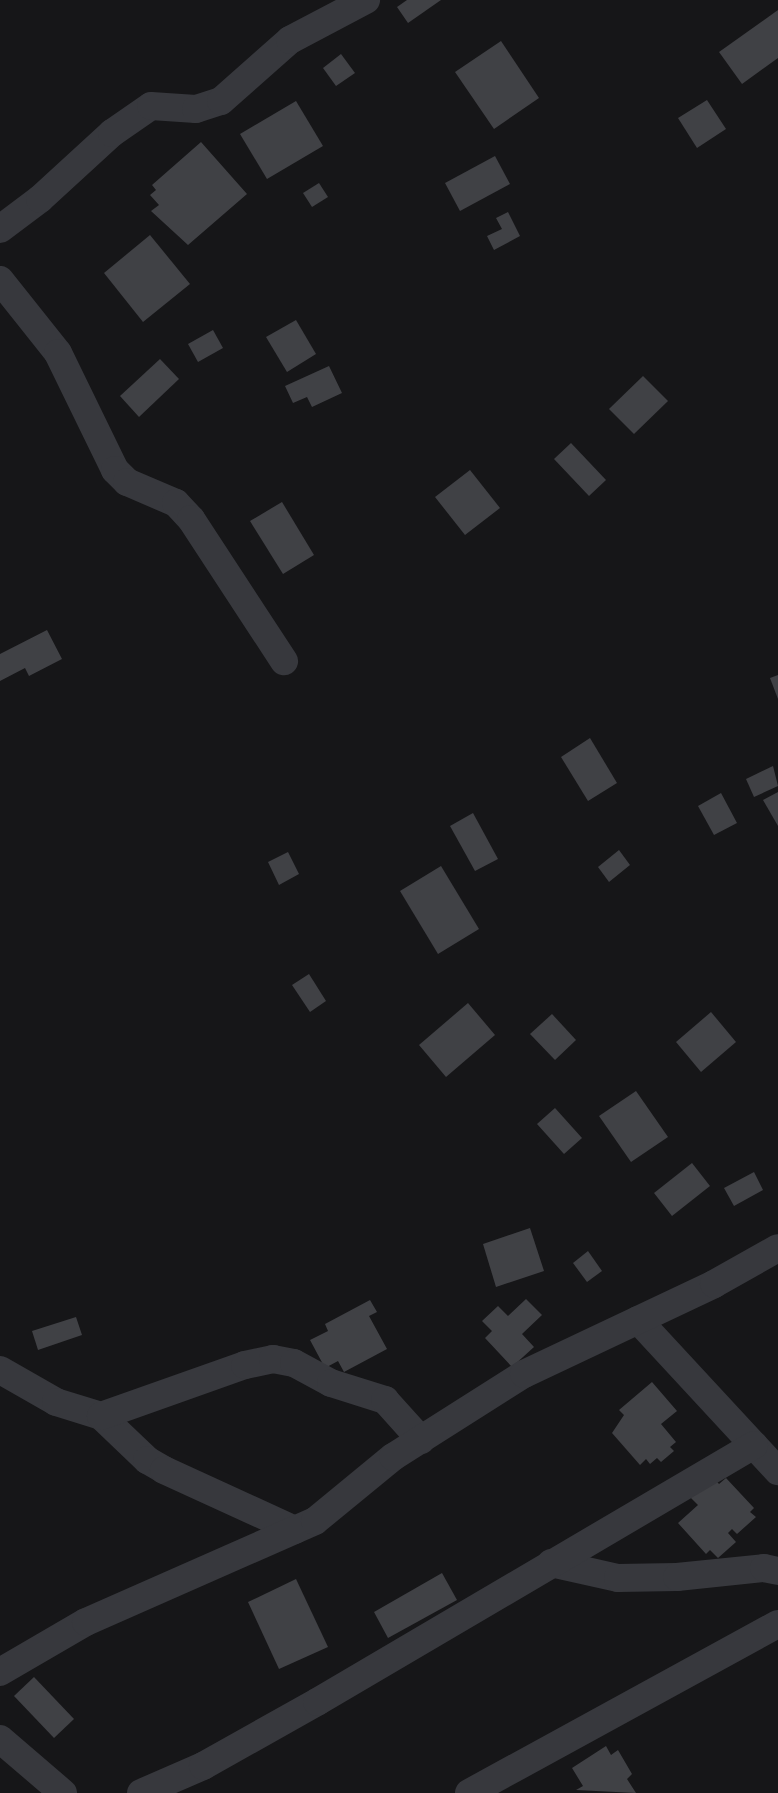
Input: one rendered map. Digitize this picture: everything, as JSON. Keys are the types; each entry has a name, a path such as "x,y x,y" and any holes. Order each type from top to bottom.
{"street":[{"path":"0,229 112,133 145,110 152,106 196,109 221,101 290,40 366,0"},
{"path":"0,280 58,353 115,470 127,482 176,503 191,519 284,661"},
{"path":"0,1672 86,1622 315,1521 393,1457 524,1374 714,1284 778,1248"},
{"path":"638,1320 778,1471"},
{"path":"101,1416 245,1365 273,1359 294,1363 331,1383 385,1400 421,1440"},
{"path":"0,1370 56,1402 101,1416 147,1460 295,1530"},
{"path":"141,1793 203,1766 754,1445"},
{"path":"551,1563 618,1578 677,1577 764,1568 778,1571"},
{"path":"469,1793 778,1624"},
{"path":"0,1739 63,1793"}],"building":[{"path":"407,0 441,0 408,23 397,7"},
{"path":"778,10 778,58 742,84 719,52"},
{"path":"501,41 539,98 494,129 455,72"},
{"path":"341,54 355,73 336,86 323,68"},
{"path":"707,100 726,129 697,148 678,118"},
{"path":"296,101 323,146 267,179 240,134"},
{"path":"201,142 247,194 188,245 151,211 159,205 150,195 156,190 152,185"},
{"path":"495,156 510,184 460,211 445,183"},
{"path":"319,183 328,197 312,207 303,193"},
{"path":"508,212 520,236 494,250 487,236 502,229 496,218"},
{"path":"150,235 190,284 143,322 104,273"},
{"path":"296,320 316,354 287,372 266,337"},
{"path":"213,330 223,348 198,362 188,344"},
{"path":"160,359 179,379 139,417 120,396"},
{"path":"329,366 342,393 312,407 307,397 293,403 285,386"},
{"path":"643,376 668,401 634,434 609,409"},
{"path":"571,443 606,480 589,496 554,459"},
{"path":"470,470 500,508 465,535 435,497"},
{"path":"282,502 314,555 283,574 250,521"},
{"path":"47,630 62,659 29,676 25,668 0,681 0,654"},
{"path":"778,675 778,699 770,678"},
{"path":"590,738 617,783 588,801 561,757"},
{"path":"773,766 778,786 754,797 746,779"},
{"path":"778,792 778,826 763,800"},
{"path":"721,793 737,823 714,835 698,806"},
{"path":"473,813 498,859 475,871 450,826"},
{"path":"619,850 630,865 609,882 598,867"},
{"path":"288,852 299,874 279,885 268,862"},
{"path":"441,866 479,929 438,954 400,891"},
{"path":"309,974 326,1001 310,1012 292,985"},
{"path":"468,1003 495,1035 446,1077 419,1045"},
{"path":"711,1012 736,1042 701,1072 676,1042"},
{"path":"552,1014 576,1040 555,1060 530,1034"},
{"path":"636,1091 668,1137 631,1162 599,1116"},
{"path":"555,1108 582,1138 564,1154 537,1124"},
{"path":"692,1163 710,1186 672,1216 654,1193"},
{"path":"754,1172 763,1190 734,1206 724,1188"},
{"path":"530,1228 544,1271 496,1287 483,1244"},
{"path":"588,1251 602,1271 587,1282 573,1263"},
{"path":"526,1299 542,1315 522,1334 534,1347 512,1367 485,1338 492,1331 482,1321 498,1306 508,1316"},
{"path":"370,1300 377,1312 369,1316 387,1349 344,1372 338,1361 325,1368 310,1340 328,1331 325,1324"},
{"path":"76,1317 82,1335 38,1350 32,1331"},
{"path":"652,1382 677,1411 661,1424 676,1442 670,1447 674,1451 661,1462 657,1458 650,1464 646,1459 640,1465 612,1433 624,1415 619,1410"},
{"path":"712,1476 719,1484 726,1478 754,1508 750,1512 756,1517 737,1534 732,1529 728,1533 736,1542 718,1558 710,1550 706,1554 678,1523 698,1505 689,1496"},
{"path":"442,1573 457,1600 388,1638 374,1612"},
{"path":"296,1579 328,1647 279,1669 248,1602"},
{"path":"34,1677 74,1719 54,1738 14,1696"},
{"path":"606,1746 611,1755 618,1750 632,1774 627,1779 636,1793 576,1790 583,1786 572,1768"}]}
